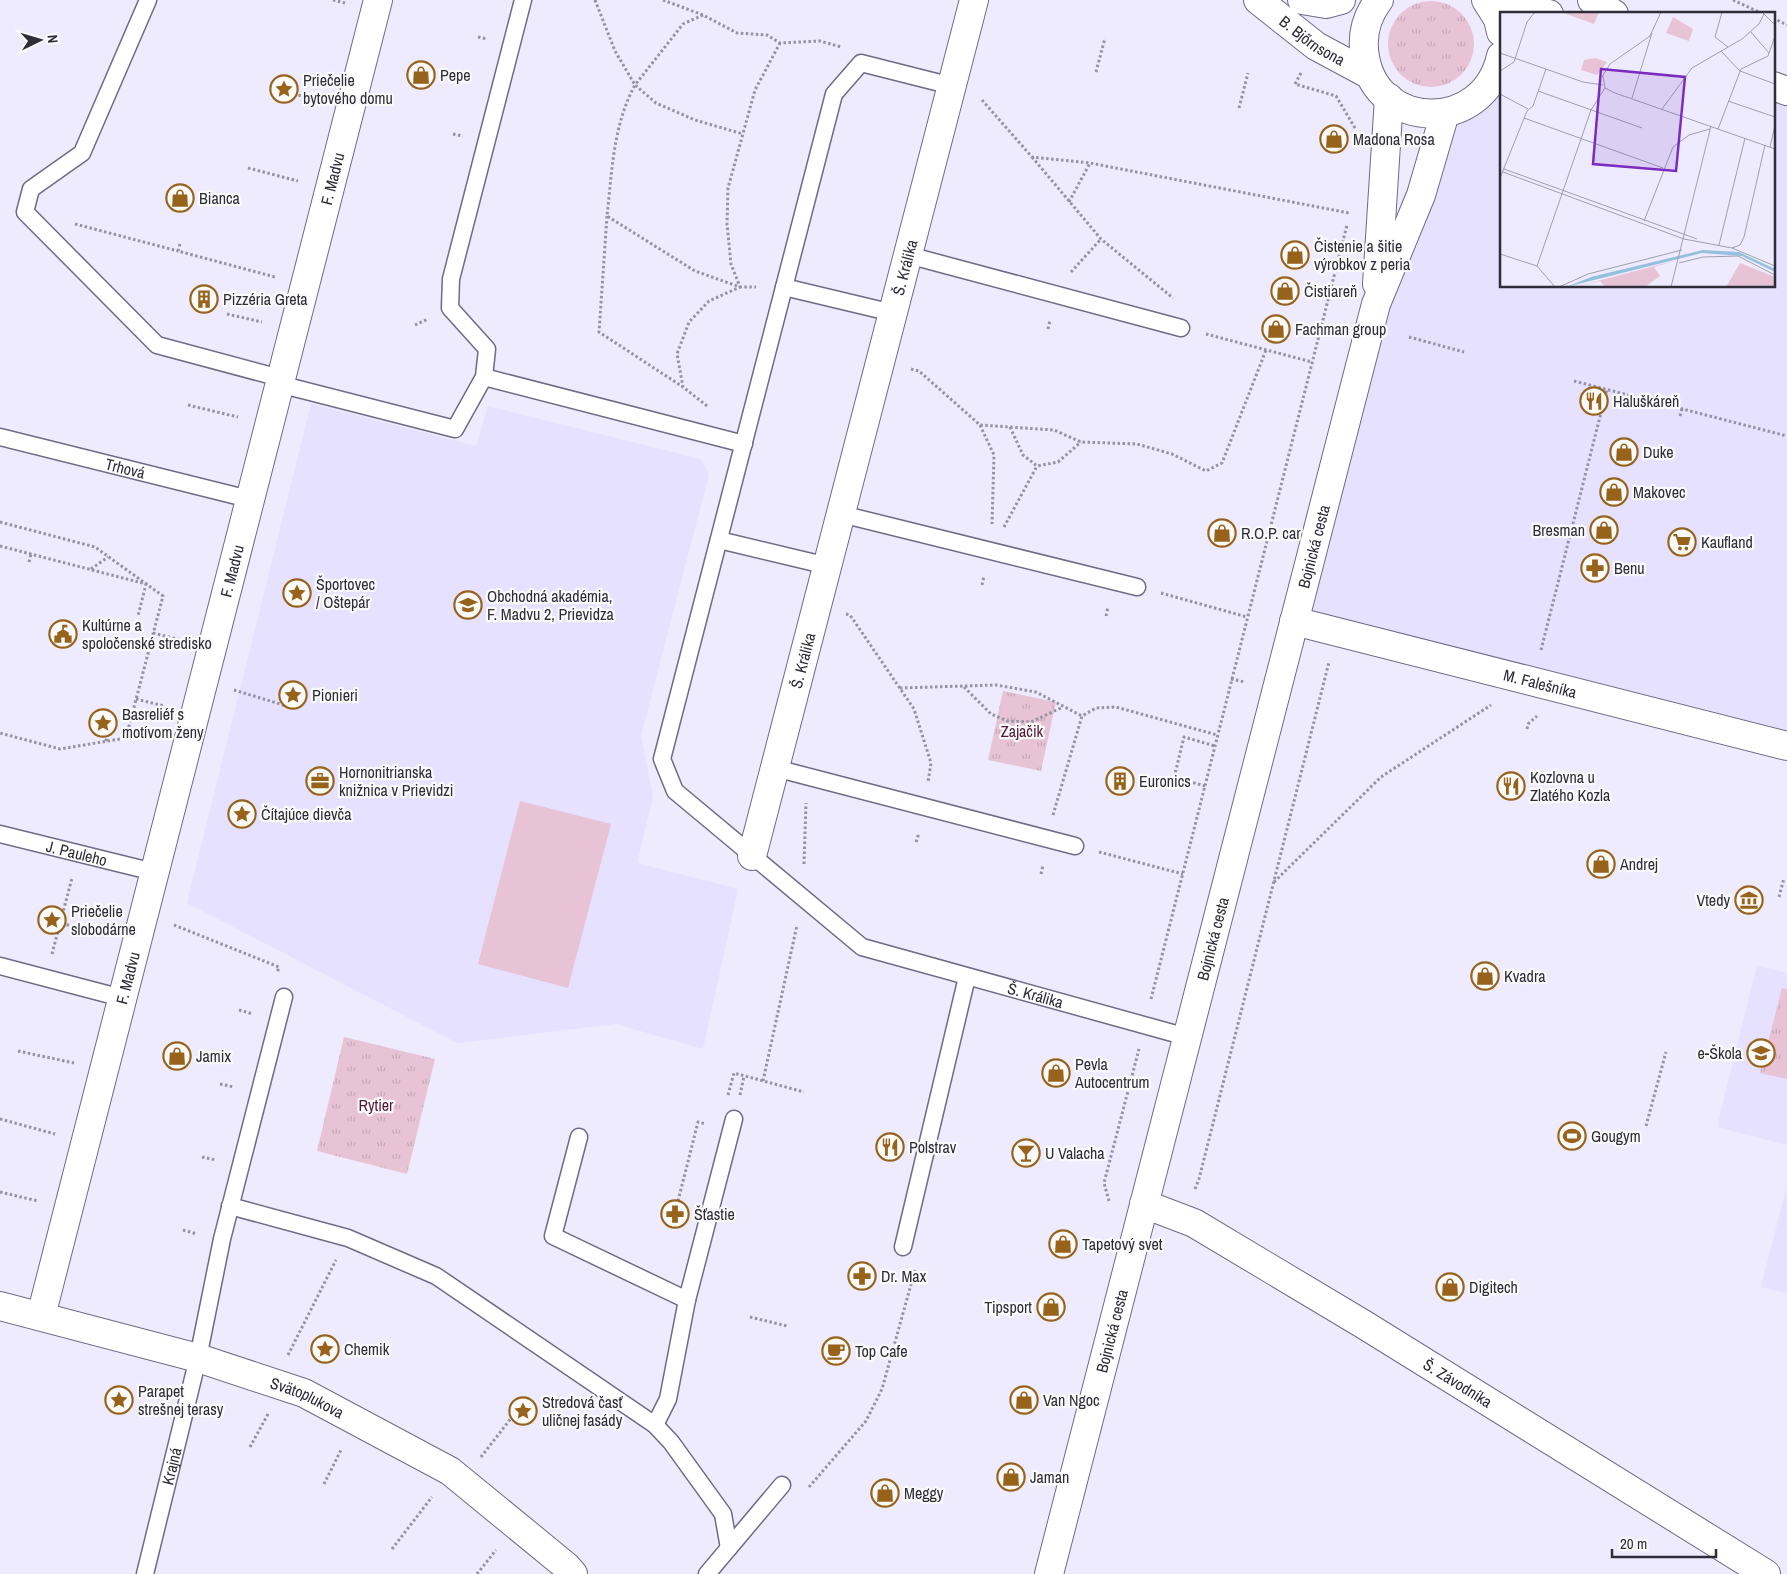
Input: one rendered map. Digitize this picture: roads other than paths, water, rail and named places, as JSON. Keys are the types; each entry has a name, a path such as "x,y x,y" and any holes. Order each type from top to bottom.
{"street":[{"name":"F. Madvu","path":"41,1316 378,0"},
{"name":"B. Bjőrnsona","path":"1258,0 1316,46 1370,75"},
{"name":"B. Bjőrnsona","path":"1302,0 1326,4 1341,0"},
{"path":"1379,0 1367,21 1363,46 1370,75 1378,88 1389,98 1410,110 1435,114 1445,113 1472,102 1487,88 1498,70"},
{"path":"1592,0 1611,12"},
{"path":"1488,2 1539,12"},
{"path":"1488,2 1498,19 1500,28"},
{"name":"Š. Králika","path":"752,856 973,3"},
{"path":"1774,86 1787,91"},
{"name":"Bojnická cesta","path":"1376,304 1389,98"},
{"name":"Bojnická cesta","path":"1049,1574 1376,304 1421,194 1445,113"},
{"name":"M. Falešníka","path":"1294,621 1787,746"},
{"name":"Š. Závodníka","path":"1144,1204 1194,1223 1363,1324 1766,1574"},
{"name":"Svätoplukova","path":"0,1306 198,1358 304,1393 450,1471 566,1566 573,1574"}],"lane":[{"path":"148,0 82,153 31,189 25,212 157,345 455,429 484,377 487,348 450,308 450,279 523,0"},
{"path":"752,856 674,791 662,759 834,94 861,63 952,86"},
{"path":"908,255 1181,328"},
{"path":"784,287 893,313"},
{"path":"484,377 744,444"},
{"name":"Trhová","path":"0,437 249,499"},
{"path":"841,514 1137,587"},
{"path":"719,540 828,566"},
{"path":"775,768 1075,846"},
{"name":"J. Pauleho","path":"0,834 154,872"},
{"name":"Š. Králika","path":"752,856 862,948 1187,1037"},
{"path":"0,966 122,998"},
{"path":"903,1247 967,977"},
{"name":"Krajná","path":"145,1574 198,1358 230,1206 284,997"},
{"path":"655,1426 668,1399 687,1300 734,1118"},
{"path":"579,1137 553,1236 687,1300"},
{"path":"230,1206 348,1238 436,1276 655,1426 671,1442 723,1514 729,1548"},
{"path":"707,1574 782,1485"}],"place":[{"name":"Pepe","path":"421,75"},
{"name":"Priečelie bytového domu","path":"284,89"},
{"name":"Madona Rosa","path":"1334,139"},
{"name":"Bianca","path":"180,198"},
{"name":"Čistenie a šitie výrobkov z peria","path":"1295,255"},
{"name":"Čistiareň","path":"1285,291"},
{"name":"Pizzéria Greta","path":"204,299"},
{"name":"Fachman group","path":"1276,329"},
{"name":"Haluškáreň","path":"1594,401"},
{"name":"Duke","path":"1624,452"},
{"name":"Makovec","path":"1614,492"},
{"name":"Bresman","path":"1604,530"},
{"name":"R.O.P. car","path":"1222,533"},
{"name":"Kaufland","path":"1682,542"},
{"name":"Benu","path":"1595,568"},
{"name":"Športovec / Oštepár","path":"297,593"},
{"name":"Obchodná akadémia, F. Madvu 2, Prievidza","path":"468,605"},
{"name":"Kultúrne a spoločenské stredisko","path":"63,634"},
{"name":"Pionieri","path":"293,695"},
{"name":"Basreliéf s motívom ženy","path":"103,723"},
{"name":"Hornonitrianska knižnica v Prievidzi","path":"320,781"},
{"name":"Euronics","path":"1120,781"},
{"name":"Kozlovna u Zlatého Kozla","path":"1511,786"},
{"name":"Čítajúce dievča","path":"242,814"},
{"name":"Andrej","path":"1601,864"},
{"name":"Vtedy","path":"1749,900"},
{"name":"Priečelie slobodárne","path":"52,920"},
{"name":"Kvadra","path":"1485,976"},
{"name":"e-Škola","path":"1761,1053"},
{"name":"Jamix","path":"177,1056"},
{"name":"Pevla Autocentrum","path":"1056,1073"},
{"name":"Gougym","path":"1572,1136"},
{"name":"Polstrav","path":"890,1147"},
{"name":"U Valacha","path":"1026,1153"},
{"name":"Šťastie","path":"675,1214"},
{"name":"Tapetový svet","path":"1063,1244"},
{"name":"Dr. Max","path":"862,1276"},
{"name":"Digitech","path":"1450,1287"},
{"name":"Tipsport","path":"1051,1307"},
{"name":"Chemik","path":"325,1349"},
{"name":"Top Cafe","path":"836,1351"},
{"name":"Parapet strešnej terasy","path":"119,1400"},
{"name":"Van Ngoc","path":"1024,1400"},
{"name":"Stredová časť uličnej fasády","path":"523,1411"},
{"name":"Jaman","path":"1011,1477"},
{"name":"Meggy","path":"885,1493"}],"park label":[{"name":"Zajačik","path":"1022,731"},
{"name":"Rytier","path":"376,1105"}]}
